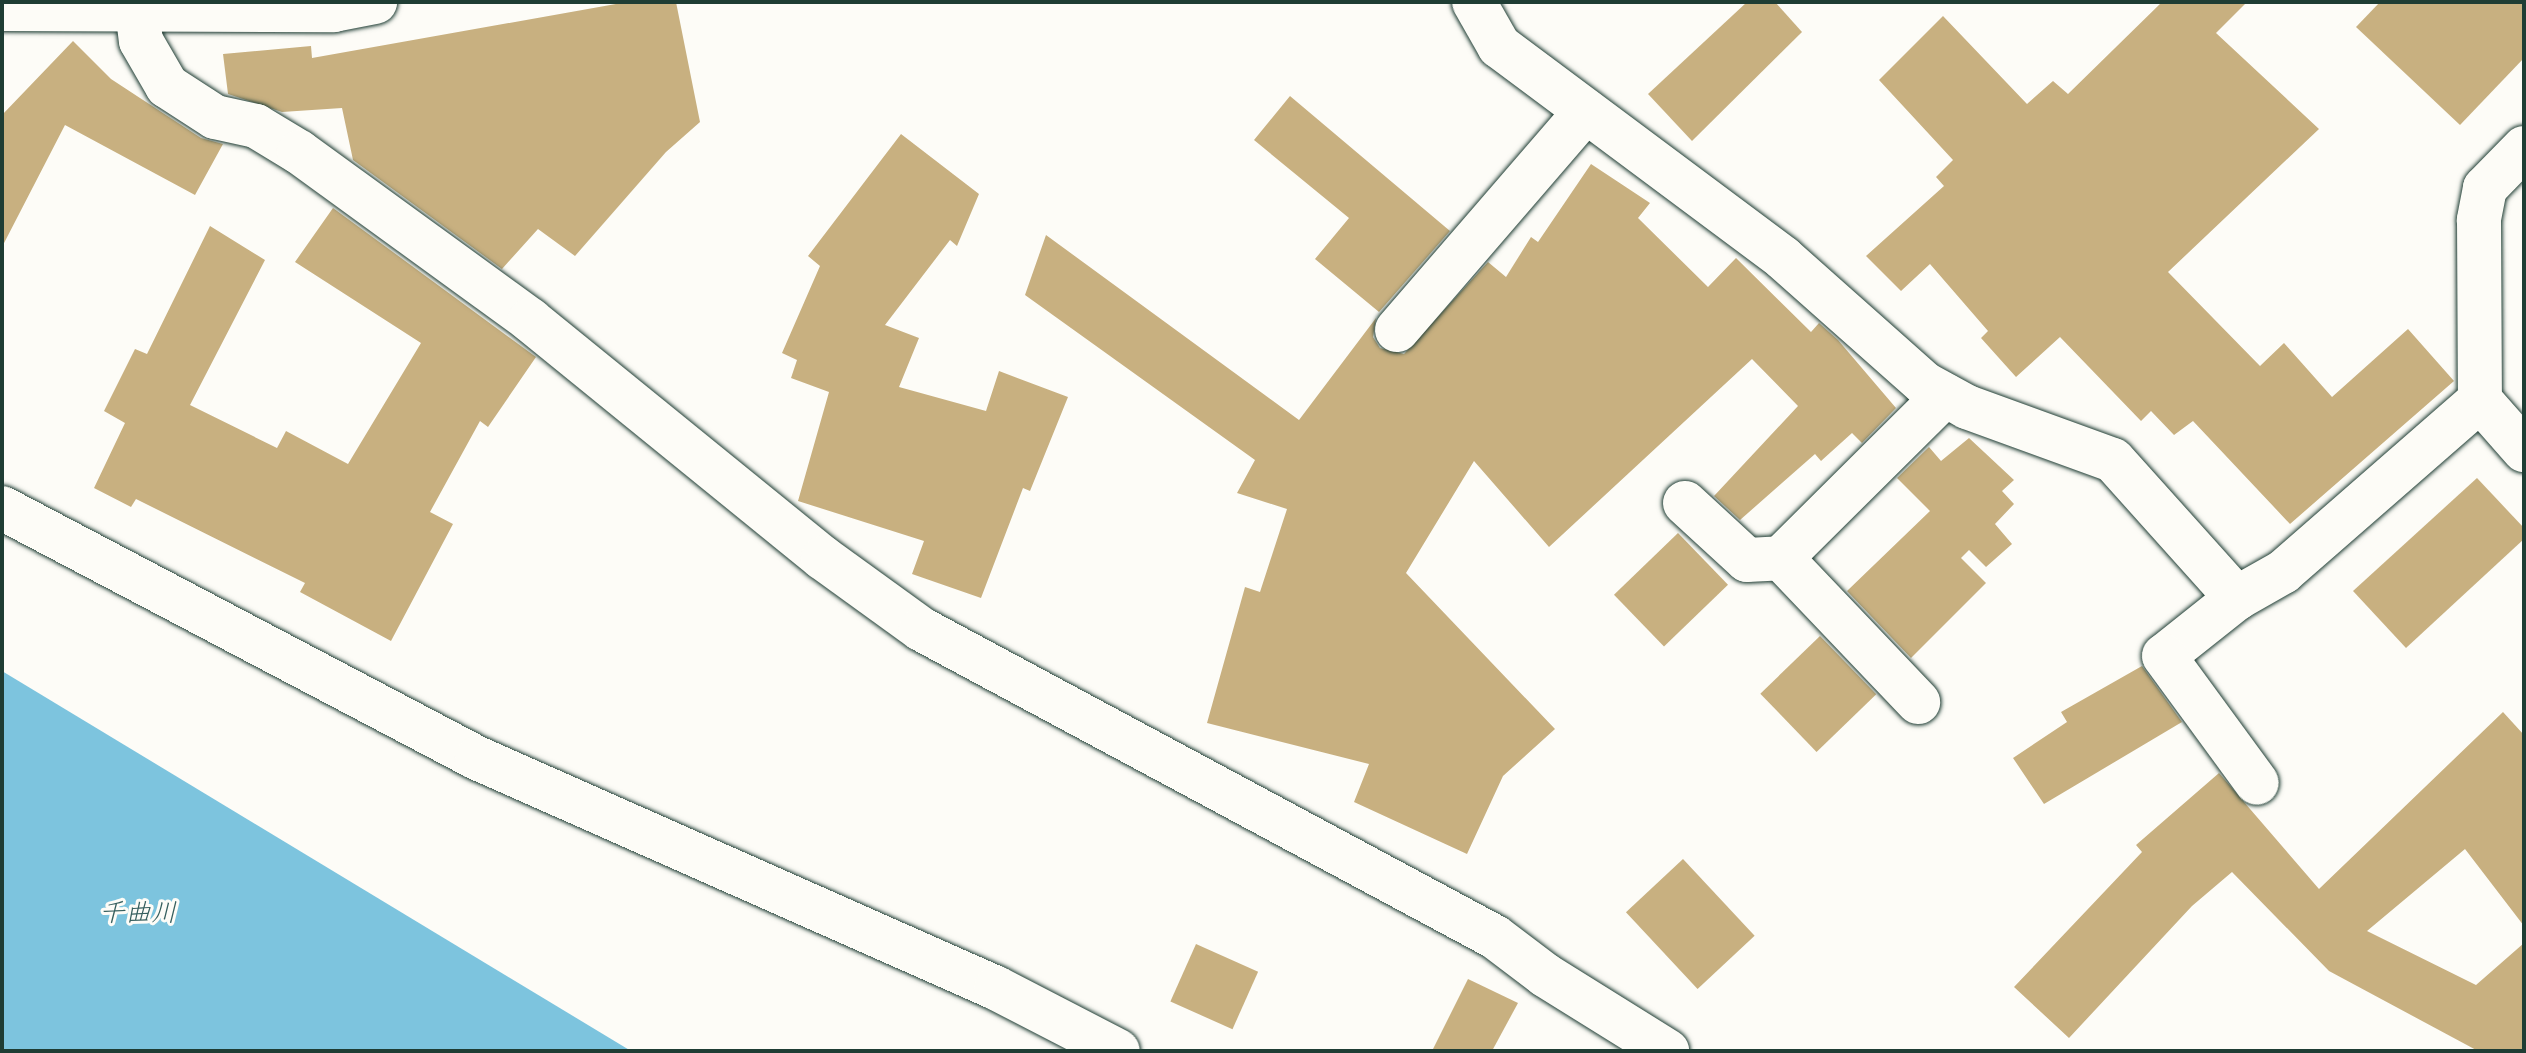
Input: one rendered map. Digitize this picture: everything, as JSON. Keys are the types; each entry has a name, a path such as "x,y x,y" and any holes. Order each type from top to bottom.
{"street":[{"path":"2,9 334,10 375,2"},
{"path":"1474,2 1499,46 1783,258 1925,384 1945,395 2113,460 2237,598"},
{"path":"137,9 141,41 167,86 215,117 256,126 299,152 530,320 823,558 921,629 1495,937 1545,975 1667,1051"},
{"path":"1397,330 1586,111"},
{"path":"2524,148 2485,188 2479,220 2480,400 2524,450"},
{"path":"1685,503 1747,560 1781,558 1945,395"},
{"path":"2257,783 2164,656 2237,598 2283,572 2480,400"},
{"path":"2,508 477,758 996,988 1118,1051"},
{"path":"1781,558 1918,702"}],"water":[{"name":"千曲川","path":"2,671 631,1051 2,1051"}],"building":[{"path":"627,2 676,2 700,122 666,152 575,256 538,229 502,269 353,160 342,108 282,112 228,94 223,54 311,46 312,58"},
{"path":"1747,2 1775,2 1802,32 1692,141 1648,94"},
{"path":"2162,2 2247,2 2216,33 2319,129 2168,272 2260,366 2284,343 2332,397 2408,329 2454,381 2290,524 2193,421 2174,435 2151,411 2141,421 2060,337 2016,377 1981,338 1988,331 1930,264 1901,291 1866,256 1944,186 1936,177 1953,160 1879,80 1943,16 2027,104 2053,81 2068,94"},
{"path":"2380,2 2524,2 2524,58 2460,125 2356,27"},
{"path":"73,41 111,79 201,138 223,144 195,195 65,125 2,247 2,115"},
{"path":"1290,96 1450,231 1379,312 1315,259 1349,218 1254,140"},
{"path":"901,134 979,194 957,246 950,240 885,325 919,338 899,387 986,411 999,371 1068,397 1030,491 1023,488 981,598 912,574 924,541 798,501 829,392 791,378 797,360 782,353 820,266 808,256"},
{"path":"1591,164 1650,203 1638,218 1708,287 1736,258 1811,332 1819,323 1838,340 1896,408 1862,443 1852,433 1821,461 1815,454 1740,520 1714,496 1798,406 1752,359 1549,547 1474,461 1406,573 1555,729 1503,776 1467,854 1354,802 1369,764 1207,723 1245,587 1260,592 1287,509 1237,493 1255,460 1025,295 1046,235 1299,420 1376,318 1373,337 1380,348 1404,354 1488,262 1506,277 1531,237 1538,242"},
{"path":"333,208 536,357 488,427 480,421 430,512 453,524 391,641 300,592 305,583 136,499 131,507 94,488 125,423 104,411 135,349 147,354 210,226 265,260 190,405 277,448 286,431 348,464 421,343 295,262"},
{"path":"1969,438 2014,480 2002,491 2014,504 1995,524 2012,544 1986,567 1969,550 1961,558 1986,583 1911,658 1847,591 1930,511 1897,478 1929,447 1941,461"},
{"path":"2477,478 2524,528 2524,539 2406,648 2353,591"},
{"path":"1678,533 1728,585 1664,647 1614,595"},
{"path":"1820,636 1876,694 1817,752 1760,694"},
{"path":"2142,666 2182,722 2044,804 2013,758 2067,722 2061,712"},
{"path":"2503,712 2524,735 2524,926 2465,849 2367,931 2476,985 2524,943 2524,1051 2478,1051 2329,971 2232,872 2192,906 2069,1038 2014,987 2142,852 2136,845 2219,773 2319,889"},
{"path":"1683,859 1755,936 1698,989 1626,912"},
{"path":"1196,944 1258,972 1232,1029 1170,1002"},
{"path":"1468,979 1518,1003 1492,1051 1432,1051"}]}
